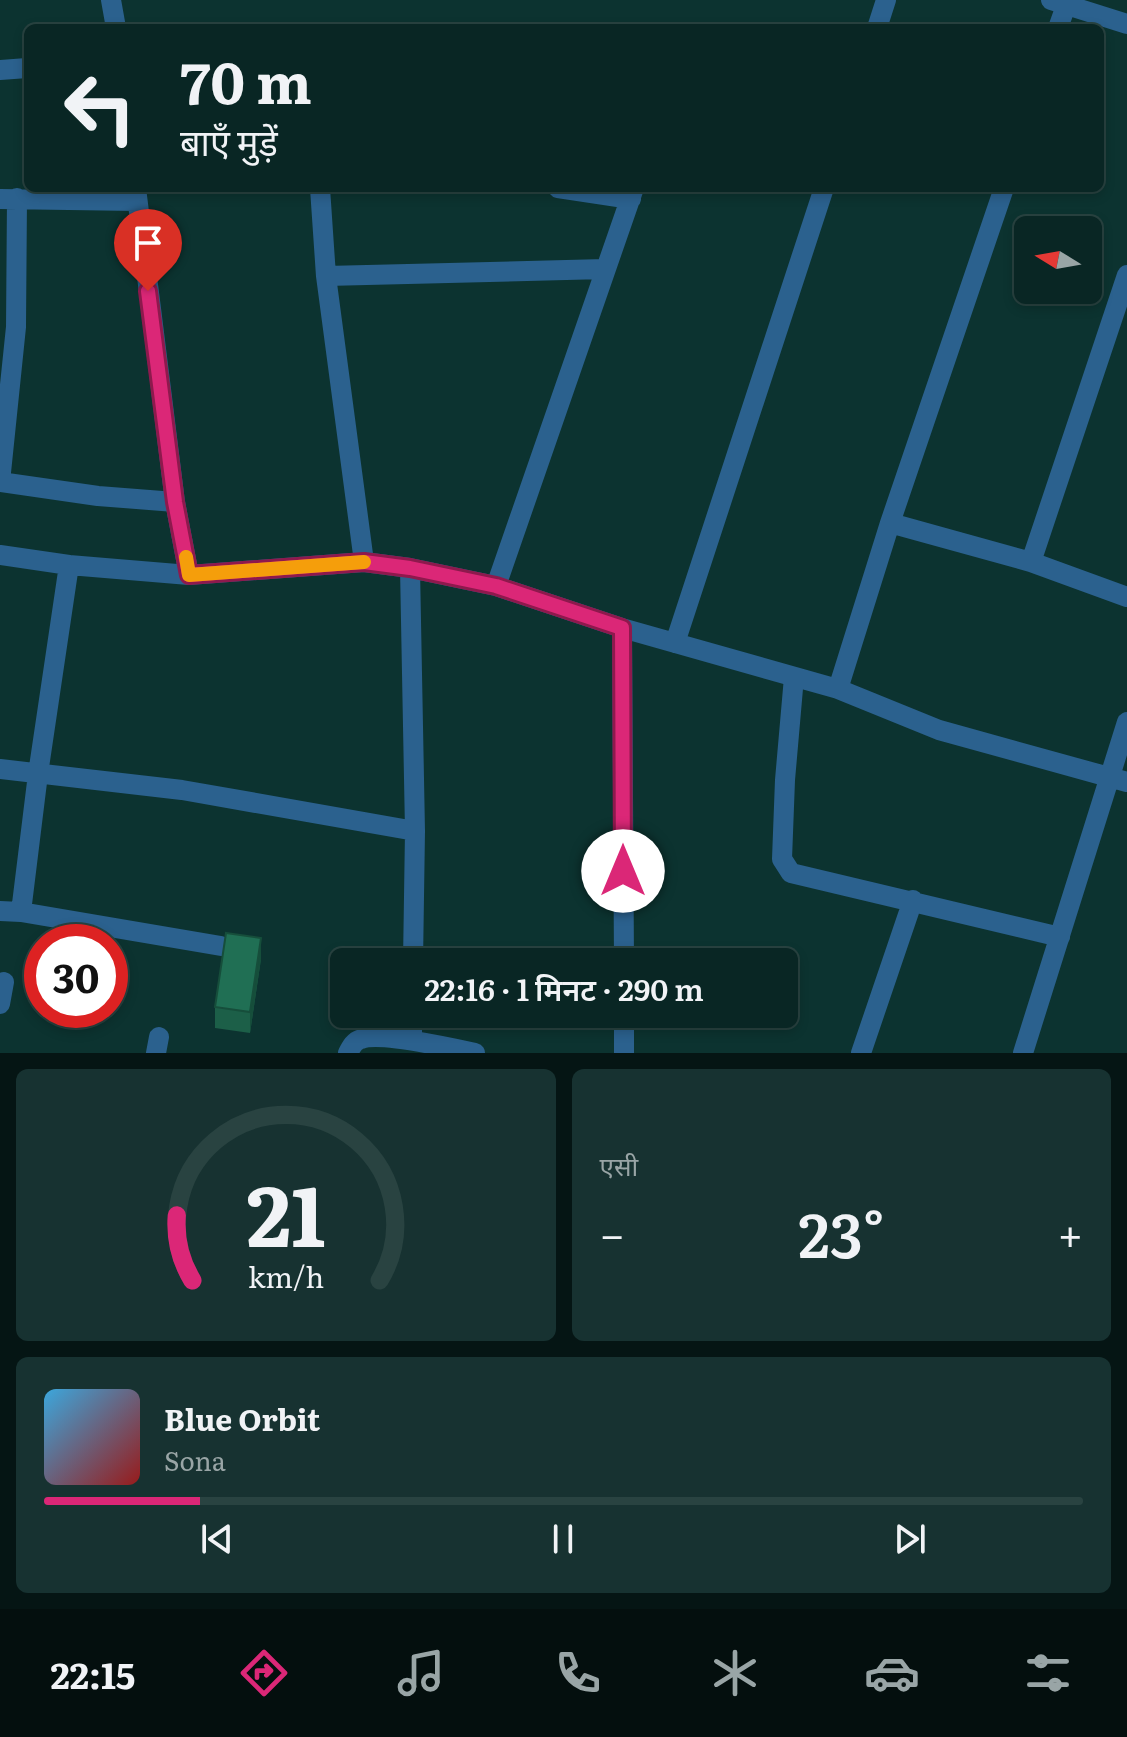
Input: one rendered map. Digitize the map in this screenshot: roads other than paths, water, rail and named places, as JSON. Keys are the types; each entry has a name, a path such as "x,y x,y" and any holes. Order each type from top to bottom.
{"street":[{"path":"111,0 115,24"},
{"path":"878,24 886,0"},
{"path":"1058,24 1061,2 1127,24"},
{"path":"0,70 24,68"},
{"path":"320,192 326,276 364,562"},
{"path":"496,586 633,194 608,192"},
{"path":"675,643 823,192"},
{"path":"838,689 890,523 1003,192"},
{"path":"175,502 98,496 0,482 16,327 8,199 136,194 175,502 189,575"},
{"path":"326,276 605,269"},
{"path":"1031,562 1127,275"},
{"path":"890,523 1031,562 1127,597"},
{"path":"0,555 69,565 189,575 364,562 410,568 496,586 622,628 838,689 939,730 1117,780"},
{"path":"21,912 69,565"},
{"path":"410,568 415,831 413,948"},
{"path":"622,628 624,948"},
{"path":"794,677 785,780 782,859 785,867 799,876 913,900 1060,937"},
{"path":"1023,1053 1060,937 1117,780 1127,722"},
{"path":"0,769 182,790 415,831"},
{"path":"861,1053 913,900"},
{"path":"0,911 221,946"},
{"path":"0,1004 4,982"},
{"path":"412,1028 412,1040"},
{"path":"624,1028 624,1053"},
{"path":"348,1053 352,1045 363,1038 412,1040 475,1053"}]}
